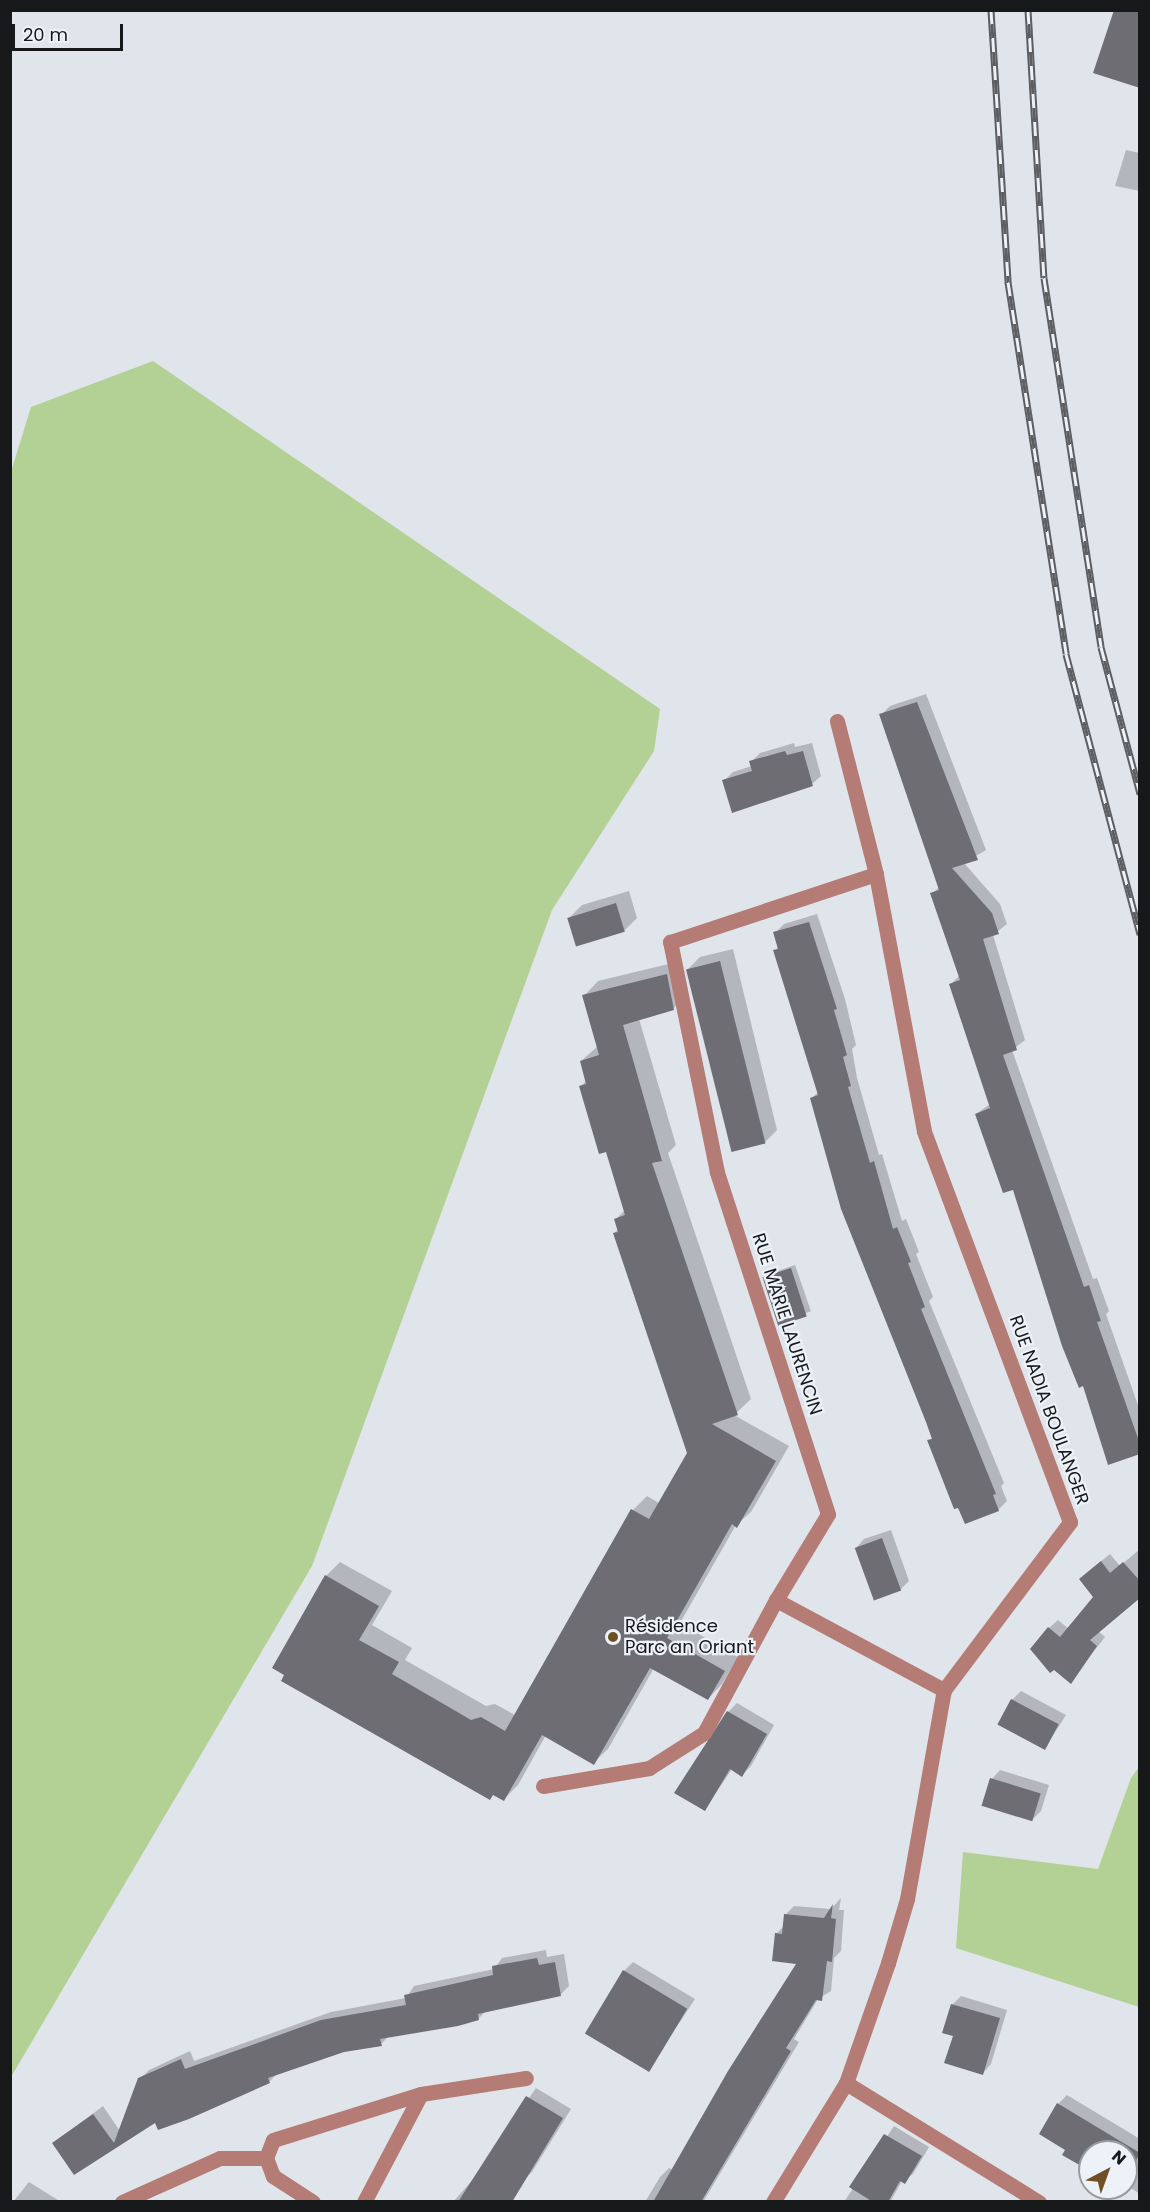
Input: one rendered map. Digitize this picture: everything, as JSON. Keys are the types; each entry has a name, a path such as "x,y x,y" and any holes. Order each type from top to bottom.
{"street":[{"path":"837,721 876,874"},
{"name":"RUE NADIA BOULANGER","path":"773,2202 846,2083 888,1963 907,1899 944,1690 1070,1522 924,1131 881,911 876,874"},
{"name":"RUE MARIE LAURENCIN","path":"543,1786 649,1768 704,1733 776,1600 828,1514 717,1172 670,942 876,874"},
{"path":"776,1600 944,1690"},
{"path":"313,2202 273,2176 266,2158 273,2140 421,2094 526,2078"},
{"path":"846,2083 1039,2202"},
{"path":"364,2202 421,2094"},
{"path":"122,2202 220,2158 266,2158"}],"green space":[{"path":"153,361 660,709 654,751 552,910 312,1566 11,2077 11,472 31,407"},
{"path":"1139,1767 1139,2007 956,1948 963,1852 1098,1869 1131,1778"}],"building":[{"path":"1114,10 1140,10 1140,88 1093,73"},
{"path":"917,702 978,860 952,868 992,913 999,934 983,939 1017,1050 1003,1055 1084,1287 1089,1285 1101,1321 1097,1322 1140,1444 1140,1454 1108,1465 1083,1386 1079,1388 1062,1346 1013,1190 1003,1193 975,1114 990,1108 949,984 960,980 930,893 939,890 879,714"},
{"path":"785,751 787,755 803,751 813,786 732,813 722,780 752,771 749,761"},
{"path":"616,903 625,932 576,947 567,918"},
{"path":"809,922 837,1009 834,1010 847,1055 843,1057 851,1086 848,1087 870,1163 874,1161 893,1229 897,1227 911,1262 908,1263 925,1307 921,1309 996,1494 993,1495 999,1511 965,1524 958,1508 954,1509 927,1440 932,1439 926,1422 841,1209 810,1098 818,1095 773,950 778,949 773,932"},
{"path":"720,961 765,1143 732,1152 686,969"},
{"path":"667,974 674,1010 623,1025 662,1161 652,1163 738,1415 712,1424 776,1461 737,1528 732,1524 667,1638 725,1671 708,1700 650,1668 594,1765 542,1735 504,1801 493,1795 490,1800 281,1681 284,1675 272,1668 325,1575 379,1606 359,1640 399,1662 392,1674 471,1720 481,1717 505,1731 631,1509 649,1519 687,1453 613,1233 618,1232 614,1219 625,1215 606,1152 599,1154 579,1086 586,1084 580,1061 599,1055 582,995"},
{"path":"791,1268 807,1317 778,1326 762,1277"},
{"path":"882,1538 901,1591 874,1601 855,1548"},
{"path":"1101,1561 1110,1573 1123,1562 1140,1581 1140,1598 1090,1640 1097,1646 1071,1684 1054,1670 1050,1673 1030,1649 1048,1627 1060,1637 1093,1597 1079,1579"},
{"path":"1011,1699 1059,1724 1045,1750 997,1725"},
{"path":"727,1711 767,1734 742,1777 730,1769 705,1811 674,1793"},
{"path":"990,1778 1041,1793 1032,1821 982,1806"},
{"path":"833,1904 831,1918 836,1919 832,1962 827,1961 822,2001 816,2000 786,2048 791,2051 701,2202 653,2202 728,2071 796,1964 772,1961 775,1933 782,1934 784,1914 824,1918"},
{"path":"537,1958 539,1965 555,1962 561,1996 478,2014 479,2020 458,2026 380,2039 382,2046 344,2052 268,2078 270,2083 189,2119 158,2130 155,2123 74,2175 52,2143 93,2114 114,2143 138,2078 181,2059 185,2069 321,2020 406,2005 404,1995 493,1975 492,1966"},
{"path":"623,1970 687,2009 649,2072 585,2033"},
{"path":"951,2004 1000,2018 983,2075 944,2063 953,2036 942,2033"},
{"path":"526,2096 563,2118 512,2202 458,2202"},
{"path":"1057,2103 1118,2140 1078,2140 1078,2164 1062,2155 1065,2150 1039,2134"},
{"path":"884,2134 922,2156 905,2184 900,2181 888,2202 873,2202 849,2187"}],"railway":[{"path":"991,10 1008,282 1066,654 1140,934"},
{"path":"1028,10 1044,278 1101,647 1140,794"}],"place":[{"name":"Résidence Parc an Oriant","path":"613,1637"}]}
